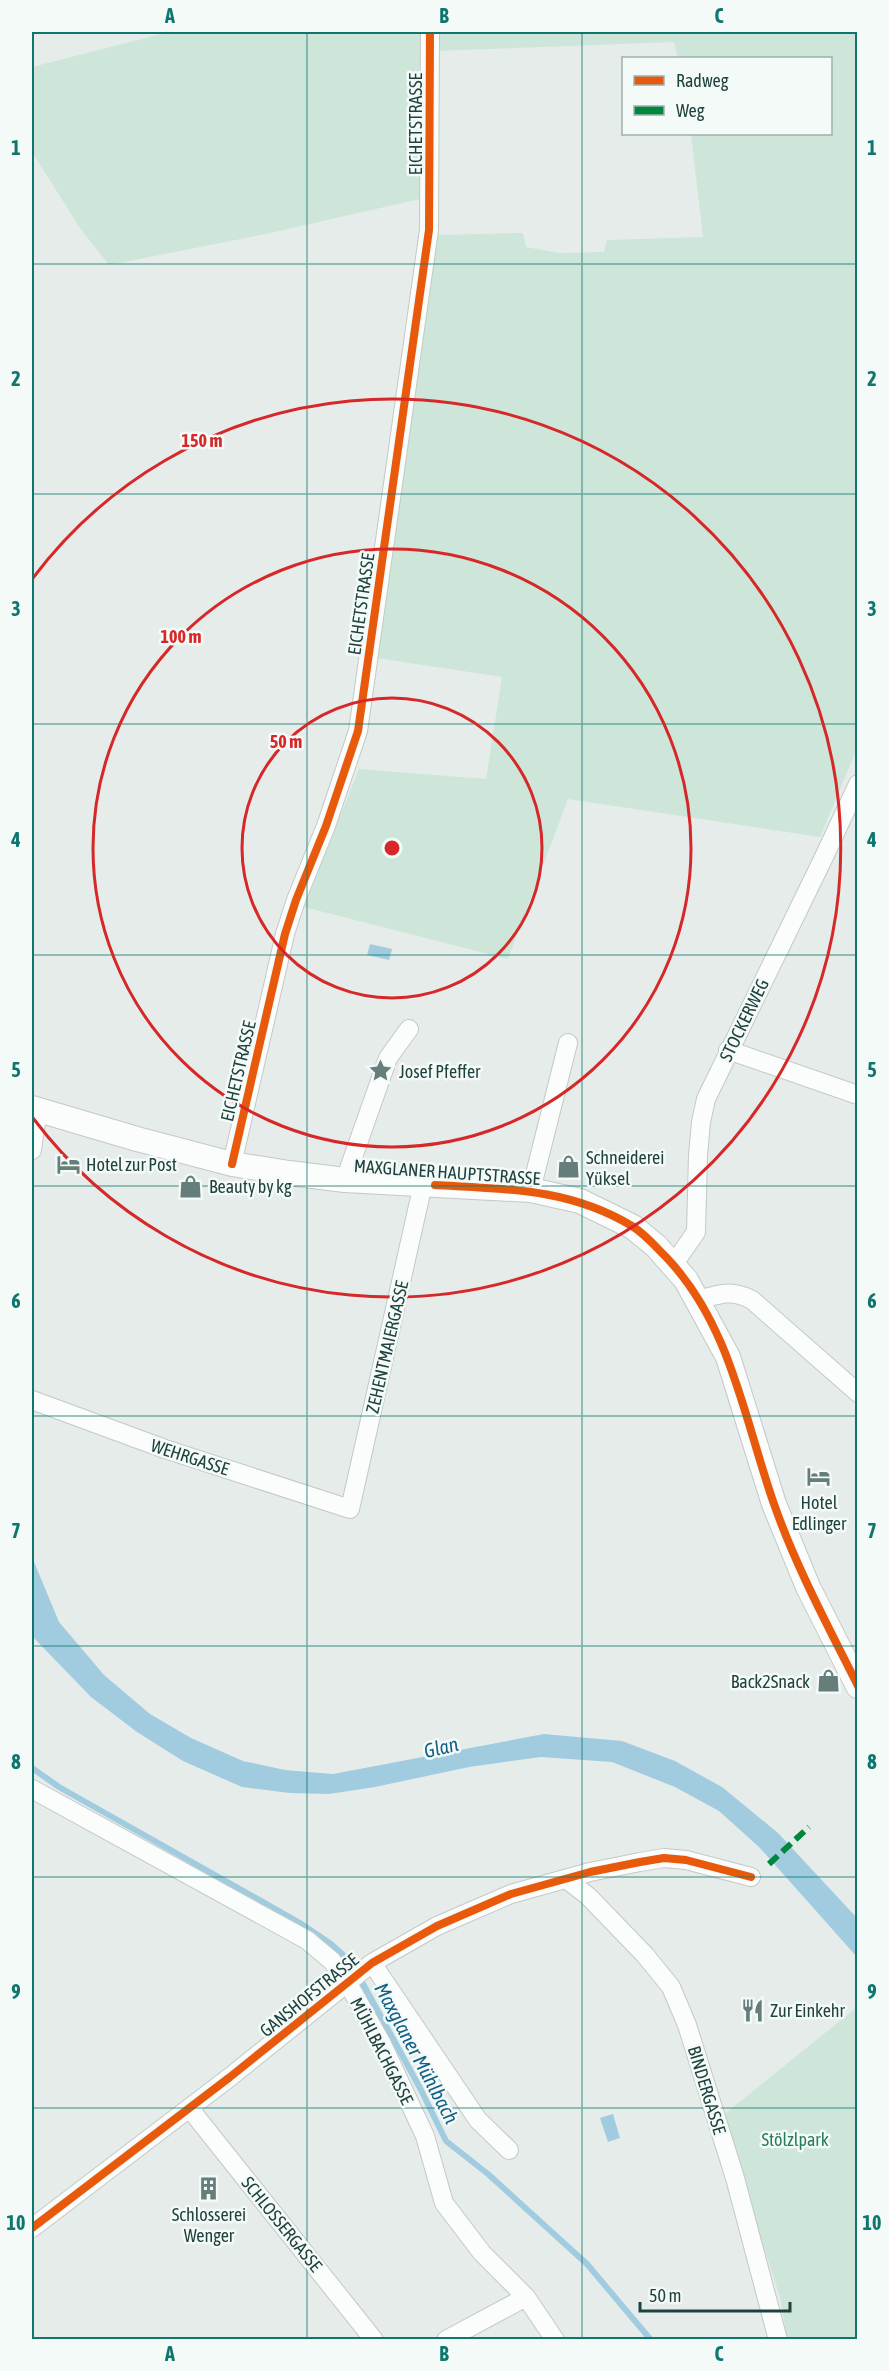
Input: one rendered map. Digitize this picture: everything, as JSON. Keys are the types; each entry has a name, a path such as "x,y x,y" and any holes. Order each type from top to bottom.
{"street":[{"name":"EICHETSTRASSE","path":"232,1164 285,934 326,826 358,731 429,230 430,32"},
{"name":"STOCKERWEG","path":"673,1265 696,1232 701,1122 706,1099 858,784"},
{"name":"MAXGLANER HAUPTSTRASSE","path":"345,1180 387,1058 409,1029"},
{"name":"MAXGLANER HAUPTSTRASSE","path":"531,1190 568,1043"},
{"path":"728,1050 858,1095"},
{"name":"MAXGLANER HAUPTSTRASSE","path":"36,1109 232,1164 345,1180 531,1190 580,1201 633,1227 673,1265 698,1300 728,1357 774,1504 797,1560 858,1686"},
{"path":"32,1150 36,1109"},
{"name":"ZEHENTMAIERGASSE","path":"350,1509 423,1184"},
{"path":"698,1300 721,1293 737,1293 752,1300 858,1393"},
{"name":"WEHRGASSE","path":"32,1400 165,1449 350,1509"},
{"name":"MÜHLBACHGASSE","path":"32,1789 307,1940 332,1961 359,1973 465,2101 478,2120 509,2150"},
{"name":"GANSHOFSTRASSE","path":"32,2228 190,2109 359,1973 437,1926 511,1894 618,1865 664,1858 686,1860 751,1877"},
{"name":"BINDERGASSE","path":"566,1879 588,1896 645,1955 670,1987 687,2025 735,2178 778,2340"},
{"name":"MÜHLBACHGASSE","path":"359,1973 382,2044 425,2136 444,2203 482,2253 526,2297 555,2340"},
{"name":"SCHLOSSERGASSE","path":"190,2109 374,2340"},
{"path":"446,2340 526,2297"}],"green space":[{"path":"169,32 423,32 424,198 266,234 109,265 80,228 32,152 32,67"},
{"path":"435,32 857,32 858,746 820,837 568,799 508,959 304,907 359,769 486,779 502,677 377,658 436,235 523,233 526,247 559,253 604,252 607,240 703,237 691,135 832,135 832,57 678,57 674,42 435,51"},
{"name":"Stölzlpark","path":"857,2007 857,2339 787,2339 780,2297 721,2117"}],"water":[{"path":"370,944 392,949 389,960 367,955"},
{"path":"32,1557 59,1622 104,1675 150,1714 191,1738 243,1761 285,1770 333,1774 544,1734 622,1741 675,1761 722,1787 778,1833 857,1918 857,1957 759,1847 719,1811 675,1787 612,1762 541,1757 469,1767 375,1787 329,1794 290,1793 242,1787 183,1761 137,1732 91,1697 32,1636"},
{"path":"613,2114 620,2138 608,2142 600,2118"}],"waterway":[{"name":"Maxglaner Mühlbach","path":"32,1768 59,1787 300,1923 331,1944 351,1962 420,2088 446,2141 488,2174 587,2264 651,2340"}],"marked path":[{"path":"769,1864 809,1827"}],"cycle path":[{"path":"232,1164 285,934 326,826 358,731 429,230 430,32"},
{"path":"435,1185 536,1193 585,1204 632,1226 666,1257 688,1284 706,1312 721,1343 744,1406 763,1472 792,1551 858,1686"},
{"path":"32,2228 230,2077 372,1963 437,1926 511,1894 590,1872 664,1858 686,1860 751,1877"}],"place":[{"name":"Josef Pfeffer","path":"381,1071"},
{"name":"Hotel zur Post","path":"68,1164"},
{"name":"Schneiderei Yüksel","path":"568,1167"},
{"name":"Beauty by kg","path":"191,1186"},
{"name":"Hotel Edlinger","path":"819,1476"},
{"name":"Back2Snack","path":"828,1681"},
{"name":"Zur Einkehr","path":"752,2010"},
{"name":"Schlosserei Wenger","path":"209,2188"}],"water label":[{"name":"Glan","path":"441,1747"}]}
